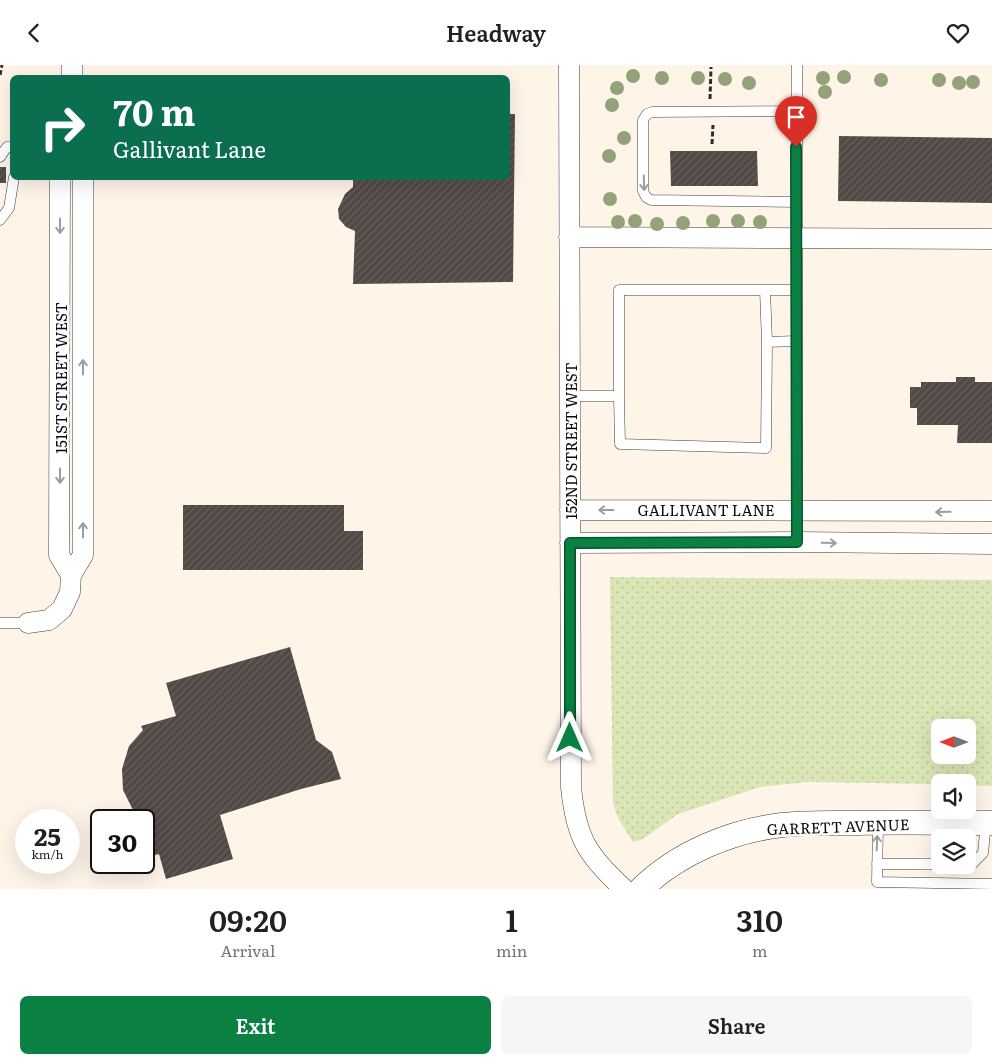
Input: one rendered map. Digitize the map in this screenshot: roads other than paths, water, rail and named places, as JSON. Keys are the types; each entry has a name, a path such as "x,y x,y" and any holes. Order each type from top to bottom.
{"street":[{"name":"152ND STREET WEST","path":"570,65 571,787 573,811 580,834 590,854 624,889"},
{"name":"151ST STREET WEST","path":"60,180 59,555 71,575"},
{"name":"151ST STREET WEST","path":"28,623 49,620 62,609 70,592 71,575 83,555 83,180"},
{"path":"569,237 992,239"},
{"name":"GALLIVANT LANE","path":"570,510 796,509 934,512 992,511"},
{"path":"570,543 797,542 992,544"},
{"name":"GARRETT AVENUE","path":"641,889 689,855 724,838 746,831 798,824 989,823"}],"lane":[{"path":"797,65 797,542"},
{"path":"796,111 652,112 647,114 643,120 644,191 646,197 651,200 796,202"},
{"path":"0,157 7,147 10,147"},
{"path":"0,220 9,208 14,180"},
{"path":"765,291 767,341 766,448 620,444 619,291 765,291 796,291"},
{"path":"767,341 796,341"},
{"path":"570,395 619,395"},
{"path":"0,623 28,623"},
{"path":"878,823 877,882 992,884"},
{"path":"976,860 983,853 989,823"},
{"path":"877,864 931,864"}]}
